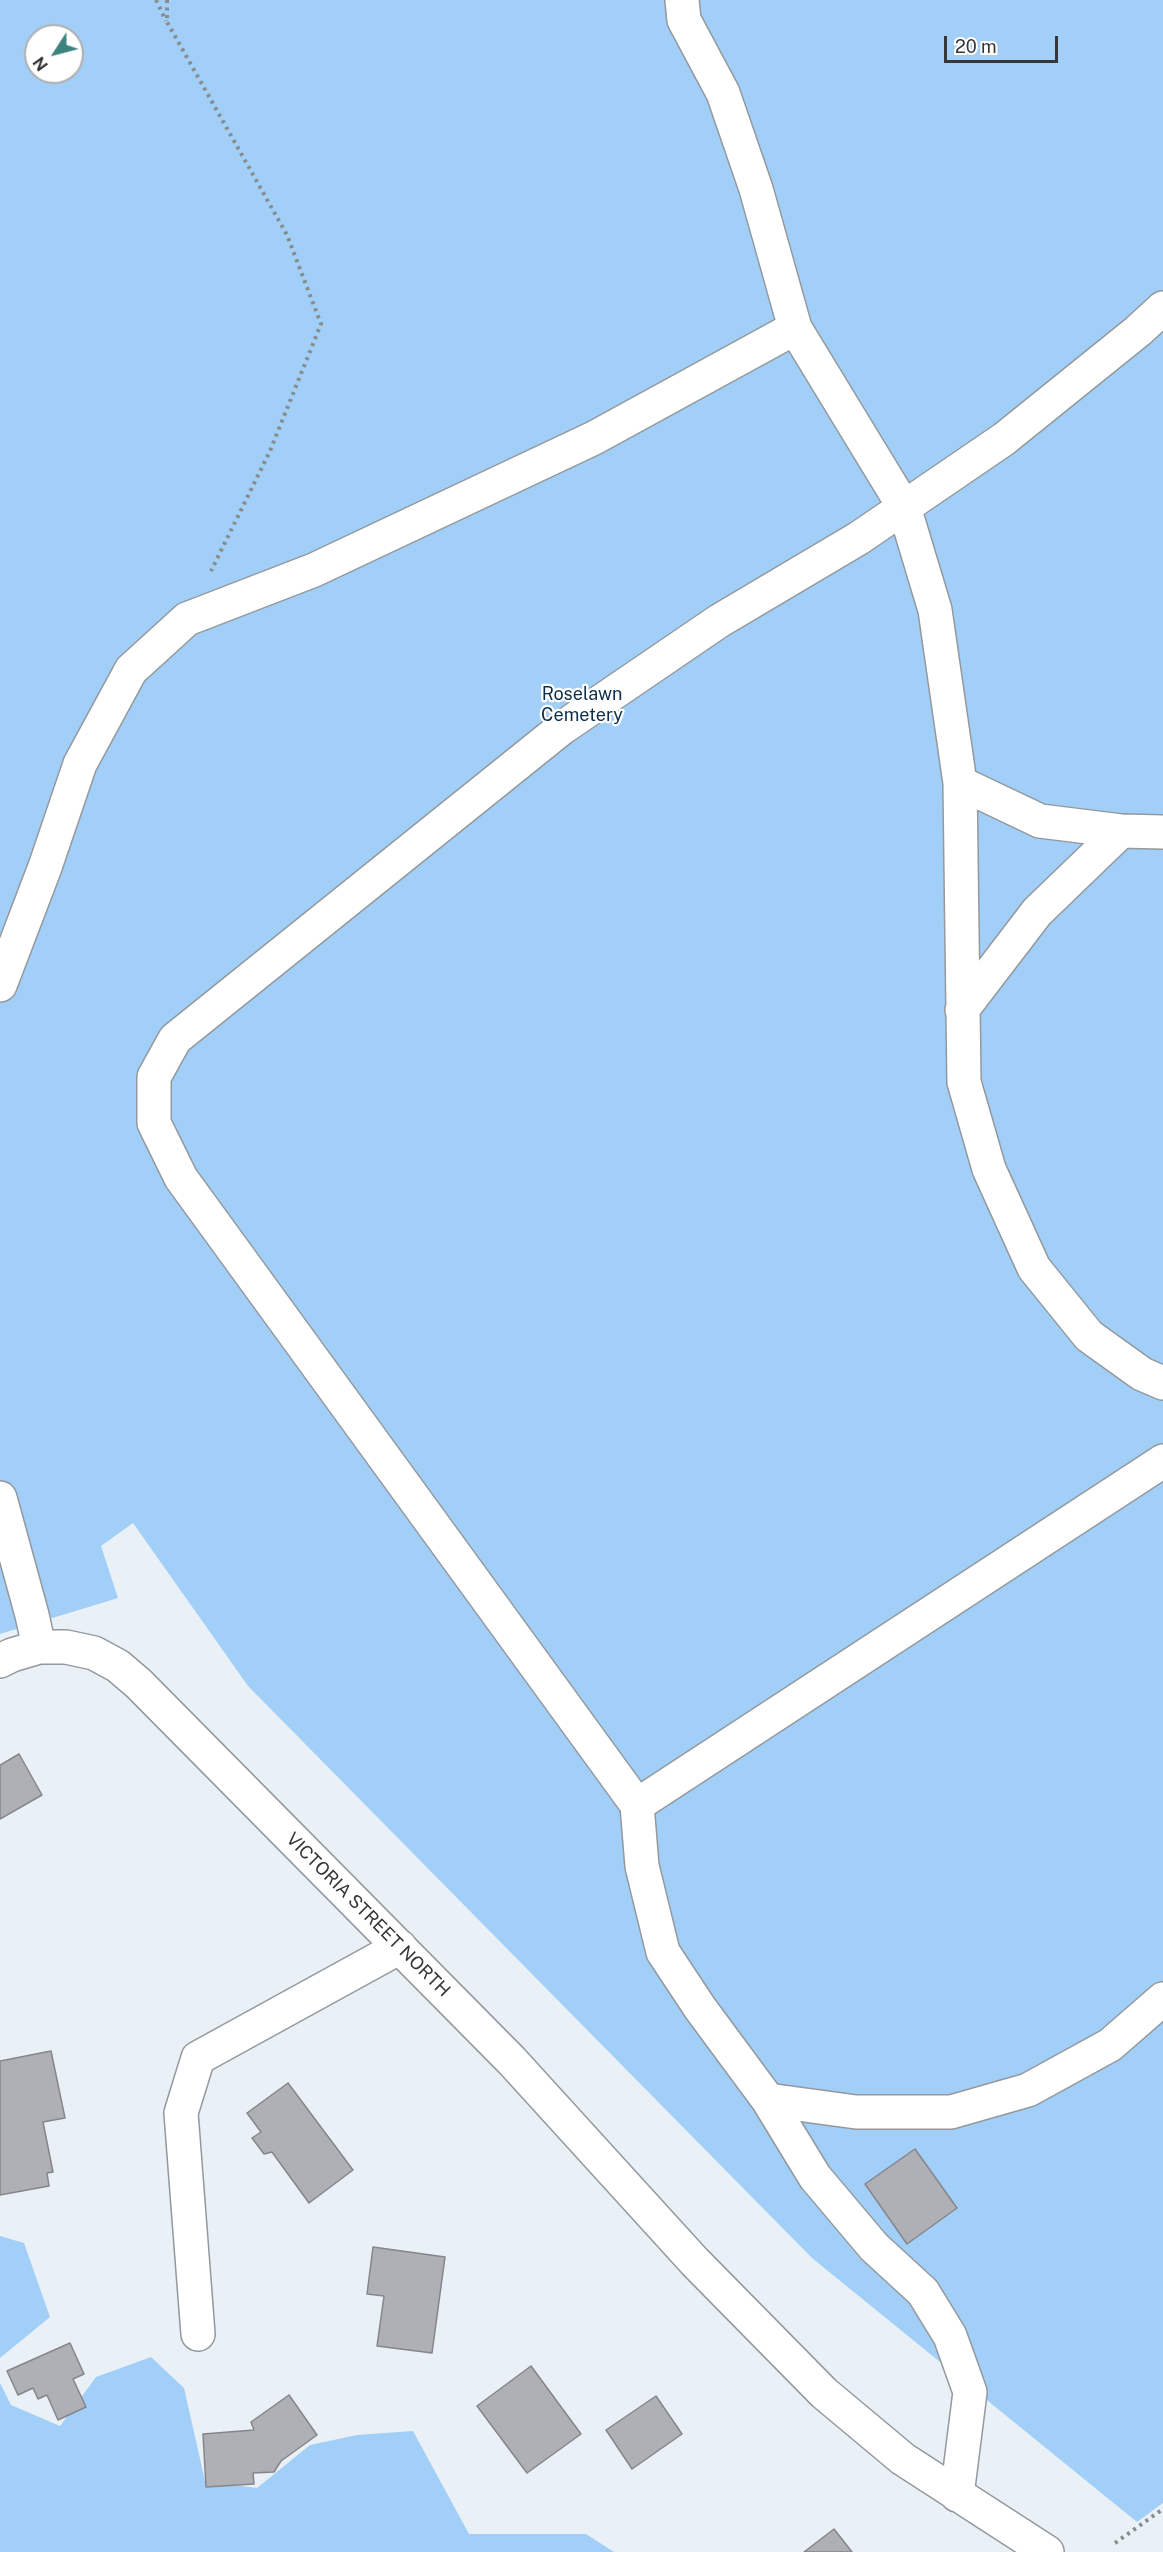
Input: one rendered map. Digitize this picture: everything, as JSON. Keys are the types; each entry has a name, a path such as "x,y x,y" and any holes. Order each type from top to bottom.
{"street":[{"path":"682,0 684,20 723,93 756,189 795,328 904,507 935,610 960,783 964,1082 989,1169 1034,1268 1089,1336 1143,1374 1163,1383"},
{"path":"957,2495 970,2392 950,2336 923,2292 874,2247 815,2176 768,2100 700,2008 663,1952 642,1866 637,1805 181,1178 154,1123 154,1077 175,1039 562,728 719,621 859,538 1004,439 1163,308"},
{"path":"0,985 45,867 80,764 131,670 187,619 314,570 594,438 795,328"},
{"path":"960,783 1040,820 1121,831 1163,832"},
{"path":"962,1010 1037,912 1121,831"},
{"path":"637,1805 1163,1461"},
{"path":"0,1498 39,1647"},
{"name":"VICTORIA STREET NORTH","path":"0,1661 39,1647 66,1647 94,1653 118,1666 140,1684 512,2061 695,2262 824,2393 903,2459 1047,2552"},
{"path":"198,2334 181,2113 198,2058 400,1947"},
{"path":"768,2100 856,2112 951,2112 1028,2090 1110,2045 1163,1999"}],"path":[{"path":"156,0 286,235 321,324 270,451 187,619"},
{"path":"167,0 167,22"},
{"path":"1115,2543 1163,2509"}],"green space":[{"name":"Roselawn Cemetery","path":"0,0 1163,0 1163,2503 1137,2522 812,2258 248,1686 133,1523 101,1546 118,1598 0,1634"},
{"path":"0,2236 24,2243 50,2317 0,2358"},
{"path":"151,2357 184,2388 205,2481 257,2488 310,2445 357,2435 413,2431 469,2534 586,2534 614,2552 0,2552 0,2383 11,2405 60,2426 96,2377"}],"building":[{"path":"19,1754 42,1795 0,1819 0,1765"},
{"path":"51,2051 65,2118 43,2122 53,2172 47,2173 49,2186 0,2195 0,2061"},
{"path":"288,2083 353,2170 309,2203 272,2152 264,2154 252,2138 261,2132 247,2113"},
{"path":"915,2149 957,2208 907,2244 865,2184"},
{"path":"373,2247 445,2257 432,2353 377,2346 384,2296 367,2294"},
{"path":"70,2343 84,2374 73,2379 86,2407 58,2420 47,2395 38,2399 33,2388 18,2395 7,2371"},
{"path":"531,2366 581,2434 527,2473 477,2406"},
{"path":"289,2395 317,2435 281,2461 274,2472 253,2473 254,2484 206,2487 203,2434 254,2430 251,2422"},
{"path":"656,2396 682,2434 632,2469 606,2430"},
{"path":"834,2529 852,2552 804,2552"}]}
